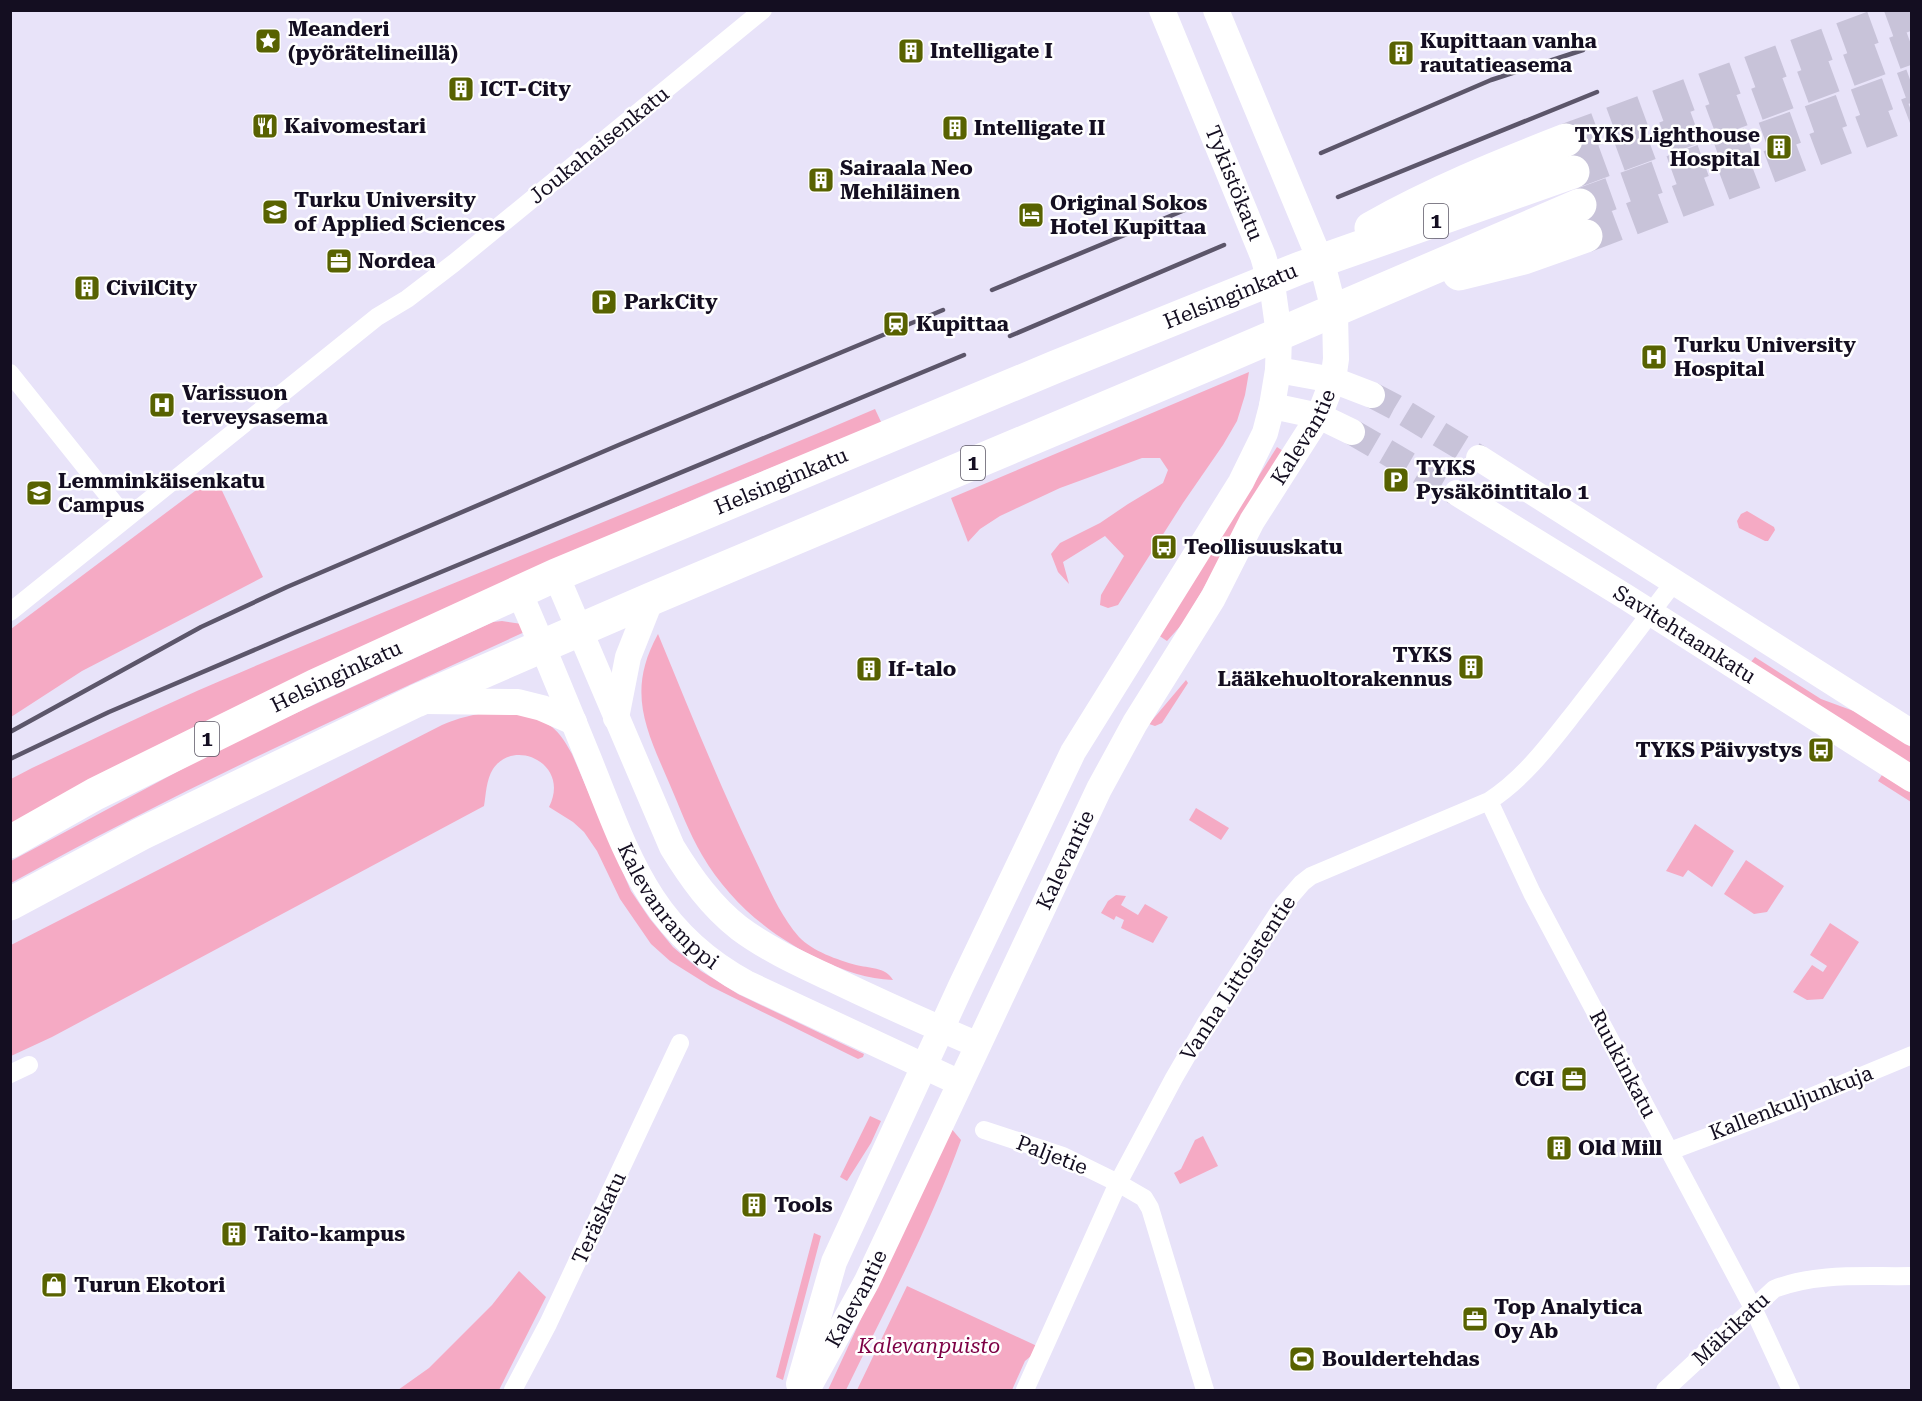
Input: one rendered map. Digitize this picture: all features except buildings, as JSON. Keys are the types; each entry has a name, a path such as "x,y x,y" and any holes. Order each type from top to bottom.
{"highway":[{"path":"1299,268 1411,205 1566,140"},
{"name":"Helsinginkatu","path":"10,842 95,794 314,686 556,575 1299,268 1573,172"},
{"name":"1","path":"10,904 141,834 416,701 542,645 1367,296 1524,258 1583,220"}],"main road":[{"name":"Tykistökatu","path":"1162,10 1270,275 1279,334 1278,366"},
{"name":"Kalevantie","path":"807,1390 867,1281 1076,836 1135,723 1213,598 1252,521 1320,416 1333,380 1336,360 1335,314 1323,267 1216,10"},
{"name":"Kalevantie","path":"797,1390 834,1262 941,1029 1072,752 1241,483 1265,433 1278,366"},
{"path":"1278,366 1333,380 1372,395"},
{"path":"1272,406 1320,416 1352,432"},
{"name":"Savitehtaankatu","path":"1479,458 1911,733"},
{"name":"Savitehtaankatu","path":"1457,493 1651,613 1911,779"},
{"name":"Kalevanramppi","path":"556,575 672,847 692,878 716,906 738,927 772,949 978,1045"},
{"name":"Kalevanramppi","path":"519,592 634,869 665,917 684,939 716,965 746,983 960,1083"},
{"path":"616,718 628,657 651,599"},
{"path":"416,701 518,702 542,708 574,722"}],"street":[{"name":"Joukahaisenkatu","path":"10,612 377,316 407,299 441,274 763,10"},
{"path":"10,373 126,518"},
{"name":"Vanha Littoistentie","path":"1025,1390 1118,1183 1206,1023 1283,905 1311,876 1503,793 1546,749 1675,581"},
{"name":"Ruukinkatu","path":"1489,801 1532,893 1753,1308 1791,1390"},
{"name":"Teräskatu","path":"513,1390 548,1324 680,1043"},
{"name":"Kallenkuljunkuja","path":"1670,1151 1777,1111 1911,1055"},
{"path":"10,1074 28,1065"},
{"name":"Paljetie","path":"984,1130 1063,1156 1144,1198 1150,1208 1205,1390"},
{"name":"Mäkikatu","path":"1665,1390 1774,1289 1820,1278 1911,1276"}],"green space":[{"path":"1249,372 1237,421 1118,605 1108,608 1100,605 1101,595 1124,556 1105,536 1063,562 1069,584 1058,572 1051,554 1060,543 1100,523 1163,483 1168,470 1160,458 1142,458 1060,488 1000,516 980,529 968,542 951,498"},
{"path":"875,409 882,424 713,491 570,554 11,827 11,779 32,768 220,681"},
{"path":"1277,447 1283,451 1184,622 1167,641 1158,635"},
{"path":"215,476 263,577 82,671 11,717 11,629"},
{"path":"1747,511 1774,527 1775,530 1768,541 1739,528 1737,521 1741,514"},
{"path":"493,622 522,624 529,630 203,783 11,883 11,861 227,745"},
{"path":"658,634 704,746 785,919 804,942 818,951 849,963 881,970 893,980 848,971 805,952 770,930 739,904 713,872 697,847 647,728 641,692 643,674 648,655"},
{"path":"1755,657 1821,699 1859,713 1911,747 1911,765 1750,663"},
{"path":"1186,680 1188,683 1162,723 1155,726 1149,724"},
{"path":"514,710 549,725 566,743 631,891 673,947 701,971 738,994 864,1054 863,1057 858,1059 710,986 670,961 651,944 620,899 597,851 584,832 549,807 554,792 552,778 546,768 537,760 514,755 502,760 493,769 484,806 52,1037 11,1056 11,945 442,725 469,716"},
{"path":"1882,775 1911,793 1911,802 1878,781"},
{"path":"1196,808 1229,828 1221,840 1189,820"},
{"path":"1695,824 1734,851 1712,887 1688,870 1683,877 1666,871"},
{"path":"1746,860 1784,886 1767,912 1754,914 1724,894"},
{"path":"1116,895 1126,896 1121,905 1138,915 1145,904 1168,917 1153,943 1121,928 1124,920 1116,916 1114,920 1101,913 1108,901"},
{"path":"1830,923 1859,942 1823,999 1807,1000 1793,992 1812,965 1823,972 1827,966 1810,955"},
{"path":"870,1116 881,1121 871,1143 847,1181 840,1177"},
{"path":"950,1127 961,1140 922,1235 846,1390 828,1390"},
{"path":"1203,1136 1218,1166 1180,1184 1174,1173 1181,1169 1195,1140"},
{"path":"814,1233 821,1236 783,1380 776,1377"},
{"path":"519,1271 546,1297 499,1390 398,1390 429,1368 492,1305"},
{"name":"Kalevanpuisto","path":"907,1286 1037,1346 1025,1361 1012,1390 857,1390"}],"tunnel":[{"path":"1566,140 1912,13"},
{"path":"1573,172 1912,47"},
{"path":"1580,205 1912,85"},
{"path":"1586,236 1912,113"},
{"path":"1372,395 1479,458"},
{"path":"1352,432 1457,493"}],"railway":[{"path":"1321,153 1491,80 1583,50"},
{"path":"1338,197 1597,92"},
{"path":"992,290 1204,202"},
{"path":"1010,336 1224,245"},
{"path":"10,732 201,627 287,587 621,444 943,310"},
{"path":"10,759 109,712 294,633 964,355"}],"place":[{"name":"Meanderi (pyörätelineillä)","path":"268,41"},
{"name":"Intelligate I","path":"911,51"},
{"name":"Kupittaan vanha rautatieasema","path":"1401,53"},
{"name":"ICT-City","path":"461,89"},
{"name":"Kaivomestari","path":"265,126"},
{"name":"Intelligate II","path":"955,128"},
{"name":"TYKS Lighthouse Hospital","path":"1779,147"},
{"name":"Sairaala Neo Mehiläinen","path":"821,180"},
{"name":"Turku University of Applied Sciences","path":"275,212"},
{"name":"Original Sokos Hotel Kupittaa","path":"1031,215"},
{"name":"Nordea","path":"339,261"},
{"name":"CivilCity","path":"87,288"},
{"name":"ParkCity","path":"604,302"},
{"name":"Kupittaa","path":"896,324"},
{"name":"Turku University Hospital","path":"1654,357"},
{"name":"Varissuon terveysasema","path":"162,405"},
{"name":"TYKS Pysäköintitalo 1","path":"1396,480"},
{"name":"Lemminkäisenkatu Campus","path":"39,493"},
{"name":"Teollisuuskatu","path":"1164,547"},
{"name":"TYKS Lääkehuoltorakennus","path":"1471,667"},
{"name":"If-talo","path":"869,669"},
{"name":"TYKS Päivystys","path":"1821,750"},
{"name":"CGI","path":"1574,1079"},
{"name":"Old Mill","path":"1559,1148"},
{"name":"Tools","path":"754,1205"},
{"name":"Taito-kampus","path":"234,1234"},
{"name":"Turun Ekotori","path":"54,1285"},
{"name":"Top Analytica Oy Ab","path":"1475,1319"},
{"name":"Bouldertehdas","path":"1302,1359"}]}
